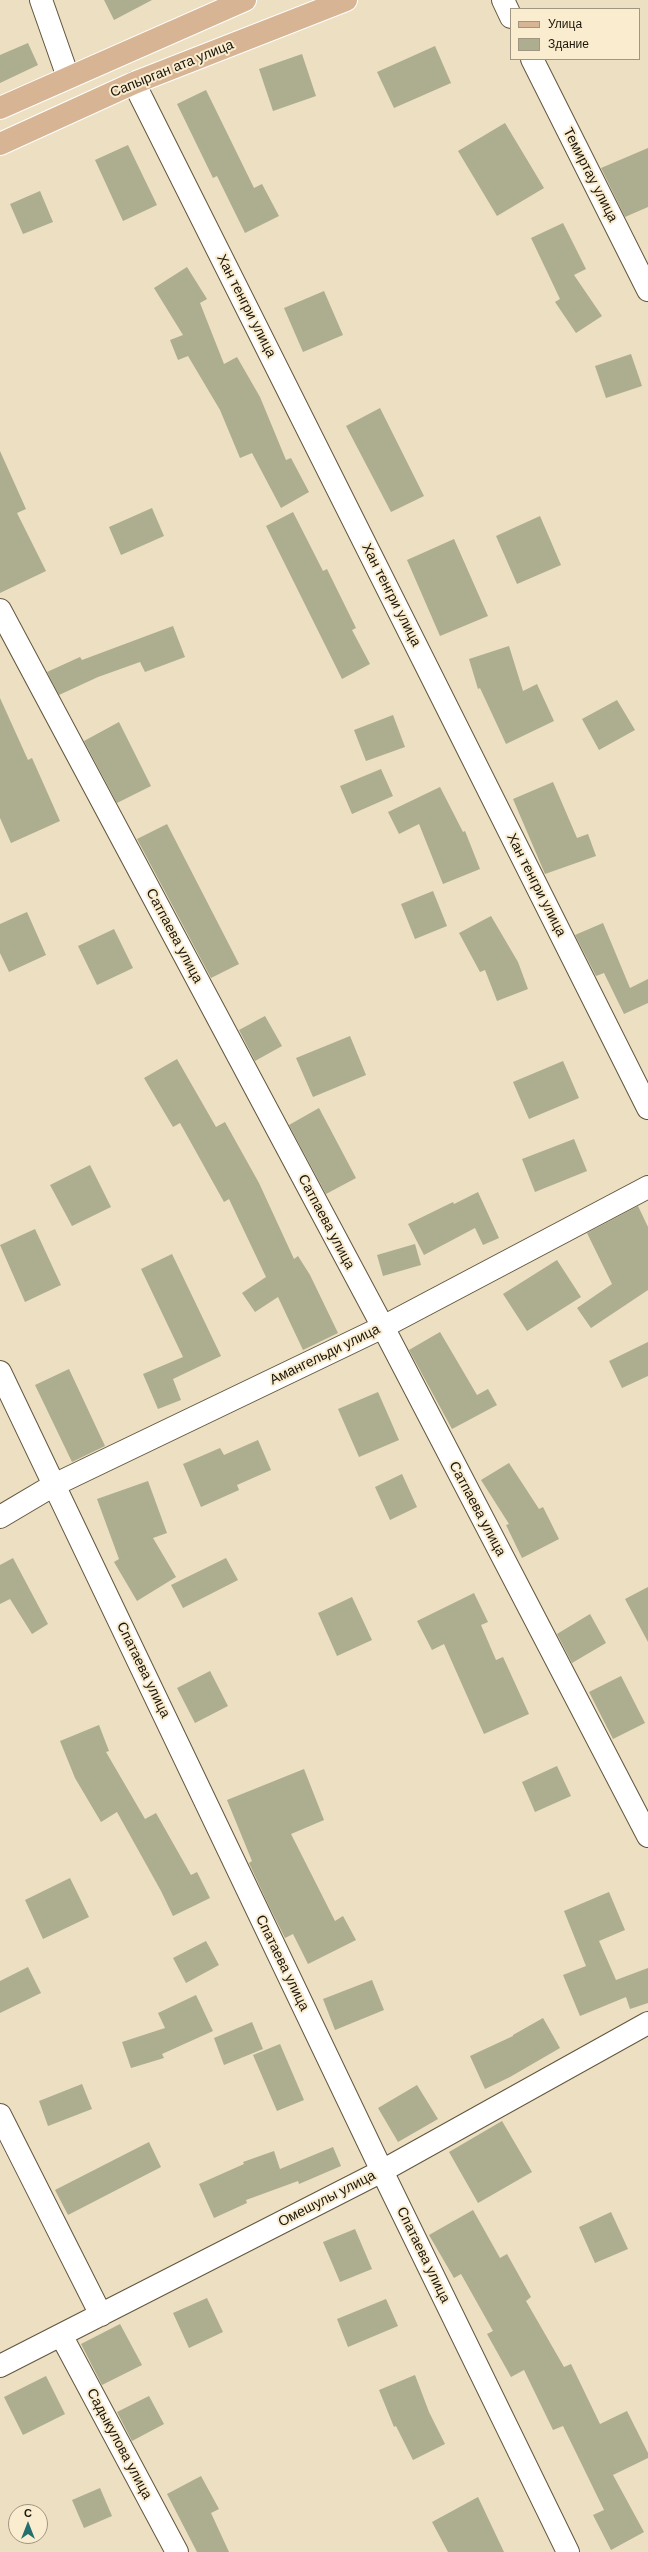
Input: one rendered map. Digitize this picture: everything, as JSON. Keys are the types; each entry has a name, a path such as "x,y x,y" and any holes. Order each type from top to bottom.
{"main road":[{"path":"0,108 246,0"},
{"name":"Сапырган ата улица","path":"0,144 134,83 346,0"}],"street":[{"path":"41,0 68,78"},
{"path":"502,0 510,15"},
{"name":"Темиртау улица","path":"533,60 648,290"},
{"name":"Хан тенгри улица","path":"134,83 648,1108"},
{"name":"Сатпаева улица","path":"0,610 383,1327 648,1836"},
{"name":"Амангельди улица","path":"0,1517 54,1484 383,1327 648,1187"},
{"name":"Спатаева улица","path":"0,1372 382,2171 568,2552"},
{"name":"Омешулы улица","path":"0,2366 382,2171 648,2023"},
{"path":"0,2115 101,2315"},
{"name":"Садыкулова улица","path":"61,2335 176,2552"}],"building":[{"path":"104,0 152,0 114,20"},
{"path":"28,43 38,65 0,83 0,55"},
{"path":"435,46 451,83 394,108 377,72"},
{"path":"302,54 316,96 273,111 259,69"},
{"path":"206,90 254,188 262,184 279,216 245,233 217,176 213,178 177,104"},
{"path":"505,123 544,188 497,216 458,151"},
{"path":"128,145 157,205 123,221 95,160"},
{"path":"648,148 648,207 625,217 601,168"},
{"path":"40,191 53,222 23,234 10,204"},
{"path":"563,223 586,269 574,275 602,316 576,333 555,302 560,299 531,238"},
{"path":"187,267 207,299 200,303 224,364 237,357 260,397 286,460 291,458 309,492 281,508 252,453 240,458 220,410 188,356 178,360 170,340 183,335 154,288"},
{"path":"324,291 343,335 303,352 284,308"},
{"path":"631,354 642,386 606,398 595,366"},
{"path":"380,408 424,496 391,512 346,426"},
{"path":"0,451 26,509 17,513 46,571 0,593"},
{"path":"152,508 164,536 121,555 109,527"},
{"path":"293,512 323,571 327,569 356,628 352,630 370,664 342,679 266,526"},
{"path":"540,516 561,565 517,584 496,536"},
{"path":"454,539 488,616 440,636 407,560"},
{"path":"173,626 185,657 145,672 140,662 98,677 59,695 47,672 80,657 82,660"},
{"path":"509,646 523,691 537,684 554,721 506,744 480,688 478,689 469,659"},
{"path":"0,698 28,760 32,758 60,821 11,843 0,818"},
{"path":"617,700 635,730 599,750 582,719"},
{"path":"393,715 405,747 366,761 354,730"},
{"path":"119,722 151,786 117,803 84,741"},
{"path":"381,769 393,796 352,814 340,786"},
{"path":"553,782 577,838 588,834 596,856 545,874 513,799"},
{"path":"440,787 463,832 465,831 480,869 443,884 419,824 399,834 388,812"},
{"path":"167,824 239,964 211,978 137,839"},
{"path":"433,891 447,926 415,939 401,904"},
{"path":"27,912 46,955 9,972 0,953 0,924"},
{"path":"491,916 518,962 528,989 497,1001 485,970 480,972 459,933"},
{"path":"603,923 630,988 648,979 648,1003 624,1014 604,973 596,976 575,935"},
{"path":"114,929 133,968 97,985 78,946"},
{"path":"265,1016 282,1046 255,1061 239,1030"},
{"path":"350,1036 366,1075 313,1097 296,1058"},
{"path":"177,1059 216,1127 225,1122 259,1183 294,1259 298,1256 310,1275 338,1333 303,1350 278,1297 255,1312 242,1293 266,1277 229,1199 224,1202 180,1123 173,1127 144,1078"},
{"path":"563,1061 579,1098 529,1119 513,1082"},
{"path":"319,1108 356,1178 326,1194 289,1125"},
{"path":"574,1139 587,1171 535,1192 522,1159"},
{"path":"90,1165 111,1207 72,1226 50,1185"},
{"path":"478,1192 499,1238 483,1245 475,1228 424,1255 408,1224 453,1202 454,1204"},
{"path":"638,1206 648,1227 648,1290 591,1328 577,1308 612,1284 587,1233"},
{"path":"35,1229 61,1285 25,1302 0,1245"},
{"path":"415,1244 421,1265 383,1276 377,1255"},
{"path":"172,1254 221,1356 173,1379 181,1400 158,1409 143,1374 183,1357 141,1269"},
{"path":"557,1260 581,1297 527,1331 503,1294"},
{"path":"440,1332 477,1395 488,1389 497,1405 452,1429 409,1350"},
{"path":"648,1342 648,1376 622,1388 609,1361"},
{"path":"69,1369 105,1446 72,1462 35,1385"},
{"path":"378,1392 399,1440 359,1457 338,1409"},
{"path":"258,1440 271,1470 237,1485 239,1490 201,1507 183,1464 220,1448 224,1455"},
{"path":"509,1463 539,1509 543,1507 559,1539 522,1558 506,1525 509,1524 481,1480"},
{"path":"402,1474 417,1507 390,1520 375,1487"},
{"path":"148,1481 167,1533 153,1538 176,1577 137,1601 114,1562 119,1559 97,1499"},
{"path":"13,1558 48,1624 32,1634 10,1599 0,1604 0,1565"},
{"path":"226,1558 238,1580 183,1608 171,1585"},
{"path":"648,1587 648,1642 625,1599"},
{"path":"474,1593 488,1622 481,1625 496,1660 503,1657 529,1714 484,1734 444,1644 432,1650 417,1621"},
{"path":"352,1597 372,1640 337,1656 318,1613"},
{"path":"590,1614 606,1643 572,1663 557,1634"},
{"path":"210,1671 228,1706 195,1723 177,1688"},
{"path":"621,1676 645,1723 613,1739 589,1692"},
{"path":"99,1725 109,1751 106,1752 145,1819 156,1813 191,1875 197,1872 210,1898 173,1916 161,1891 117,1812 101,1822 75,1778 60,1741"},
{"path":"557,1766 571,1796 535,1812 522,1782"},
{"path":"304,1769 324,1820 291,1834 335,1921 343,1916 356,1940 308,1964 293,1934 285,1938 269,1906 249,1863 252,1861 227,1800"},
{"path":"70,1878 89,1917 43,1939 25,1900"},
{"path":"609,1892 625,1930 599,1941 616,1980 648,1968 648,2003 630,2009 626,1997 580,2016 563,1975 586,1966 564,1911"},
{"path":"206,1941 219,1965 186,1983 173,1958"},
{"path":"28,1967 41,1993 0,2013 0,1981"},
{"path":"372,1980 384,2010 335,2030 323,1999"},
{"path":"196,1995 213,2031 162,2054 164,2058 131,2068 122,2042 165,2028 158,2013"},
{"path":"543,2018 560,2048 510,2077 485,2089 470,2056 513,2036"},
{"path":"252,2022 263,2049 224,2065 214,2038"},
{"path":"280,2044 304,2100 277,2111 253,2055"},
{"path":"82,2084 92,2109 48,2126 39,2101"},
{"path":"417,2085 438,2119 398,2142 378,2108"},
{"path":"502,2121 532,2172 478,2203 449,2152"},
{"path":"149,2142 161,2167 68,2215 55,2190"},
{"path":"333,2147 341,2166 299,2184 298,2181 246,2200 247,2203 214,2218 199,2184 244,2164 243,2162 274,2151 280,2169"},
{"path":"473,2210 500,2258 507,2254 531,2297 526,2301 564,2367 571,2364 600,2424 627,2411 648,2453 648,2458 613,2475 644,2532 611,2550 593,2515 604,2510 563,2426 553,2430 524,2370 511,2377 487,2334 493,2331 461,2274 454,2278 429,2235"},
{"path":"611,2212 628,2249 595,2263 579,2227"},
{"path":"355,2229 372,2269 340,2282 323,2242"},
{"path":"207,2298 223,2332 189,2348 173,2313"},
{"path":"386,2299 398,2326 348,2347 337,2319"},
{"path":"120,2324 142,2365 102,2385 81,2344"},
{"path":"415,2375 429,2412 445,2444 413,2460 396,2426 394,2427 379,2390"},
{"path":"46,2376 65,2414 23,2435 4,2397"},
{"path":"149,2396 164,2424 132,2441 117,2412"},
{"path":"201,2476 219,2509 211,2513 229,2552 197,2552 167,2494"},
{"path":"100,2488 112,2516 84,2528 72,2500"},
{"path":"478,2497 504,2552 448,2552 432,2522"}]}
